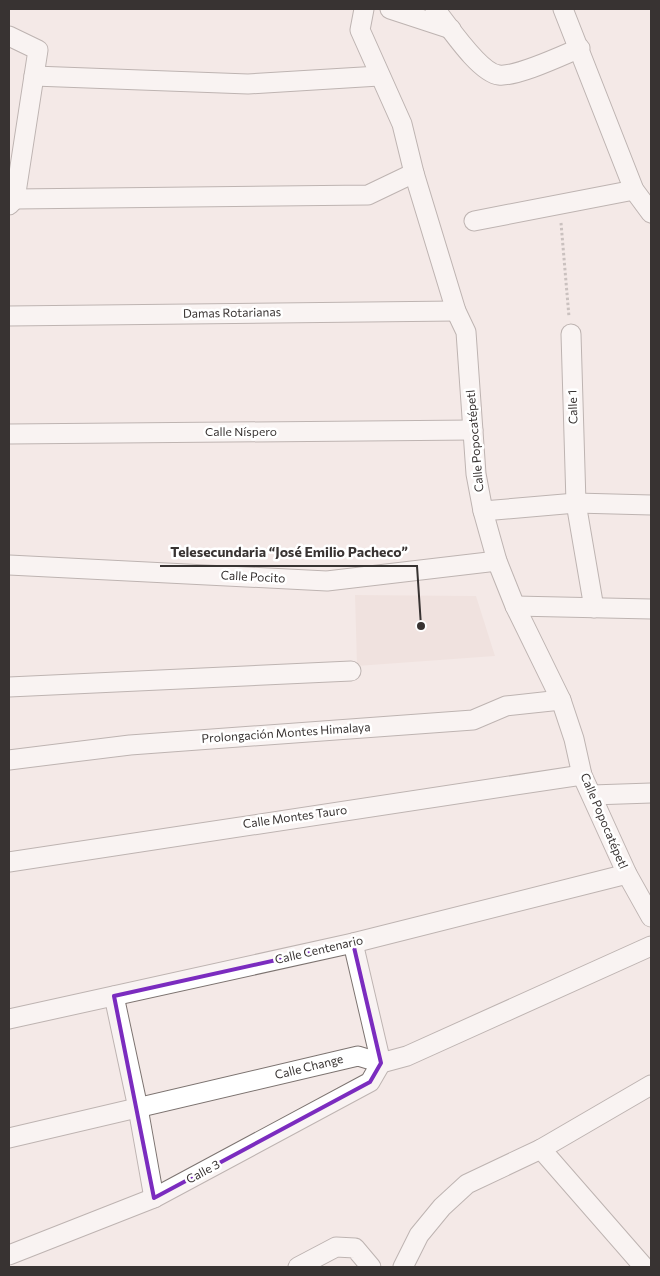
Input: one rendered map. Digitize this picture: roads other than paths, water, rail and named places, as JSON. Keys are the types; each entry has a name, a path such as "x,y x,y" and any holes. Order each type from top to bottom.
{"street":[{"name":"Calle Popocatépetl","path":"364,9 360,30 402,124 414,173 456,310 466,332 476,474 483,511 497,561 515,606 561,700 574,739 582,775 626,874 650,912"},
{"path":"390,9 451,29"},
{"path":"435,9 482,67 497,75 510,75 580,48"},
{"path":"563,9 580,48 634,190 651,213"},
{"path":"9,36 38,50 12,202 368,195 414,173"},
{"path":"34,76 248,84 379,76"},
{"path":"474,221 634,190"},
{"name":"Damas Rotarianas","path":"9,316 456,310"},
{"name":"Calle 1","path":"571,334 576,503 594,608"},
{"name":"Calle Níspero","path":"9,434 472,430"},
{"path":"483,511 576,503 651,505"},
{"name":"Calle Pocito","path":"9,565 326,581 497,561"},
{"path":"515,606 651,609"},
{"path":"9,687 352,671"},
{"name":"Prolongación Montes Himalaya","path":"9,760 130,745 473,720 506,706 561,700"},
{"name":"Calle Montes Tauro","path":"9,862 582,775"},
{"path":"592,795 651,793"},
{"name":"Calle Centenario","path":"9,1019 353,943 626,874"},
{"path":"353,943 381,1063 407,1056 651,946"},
{"path":"114,996 138,1108 154,1198"},
{"name":"Calle Change","path":"9,1138 358,1056 381,1063"},
{"name":"Calle 3","path":"9,1255 154,1198 370,1082 381,1063"},
{"path":"403,1267 419,1234 442,1207 468,1184 540,1149 651,1085"},
{"path":"540,1149 644,1267"},
{"path":"298,1267 336,1247 355,1248 371,1267"}],"place":[{"name":"Telesecundaria “José Emilio Pacheco”","path":"421,626"}]}
